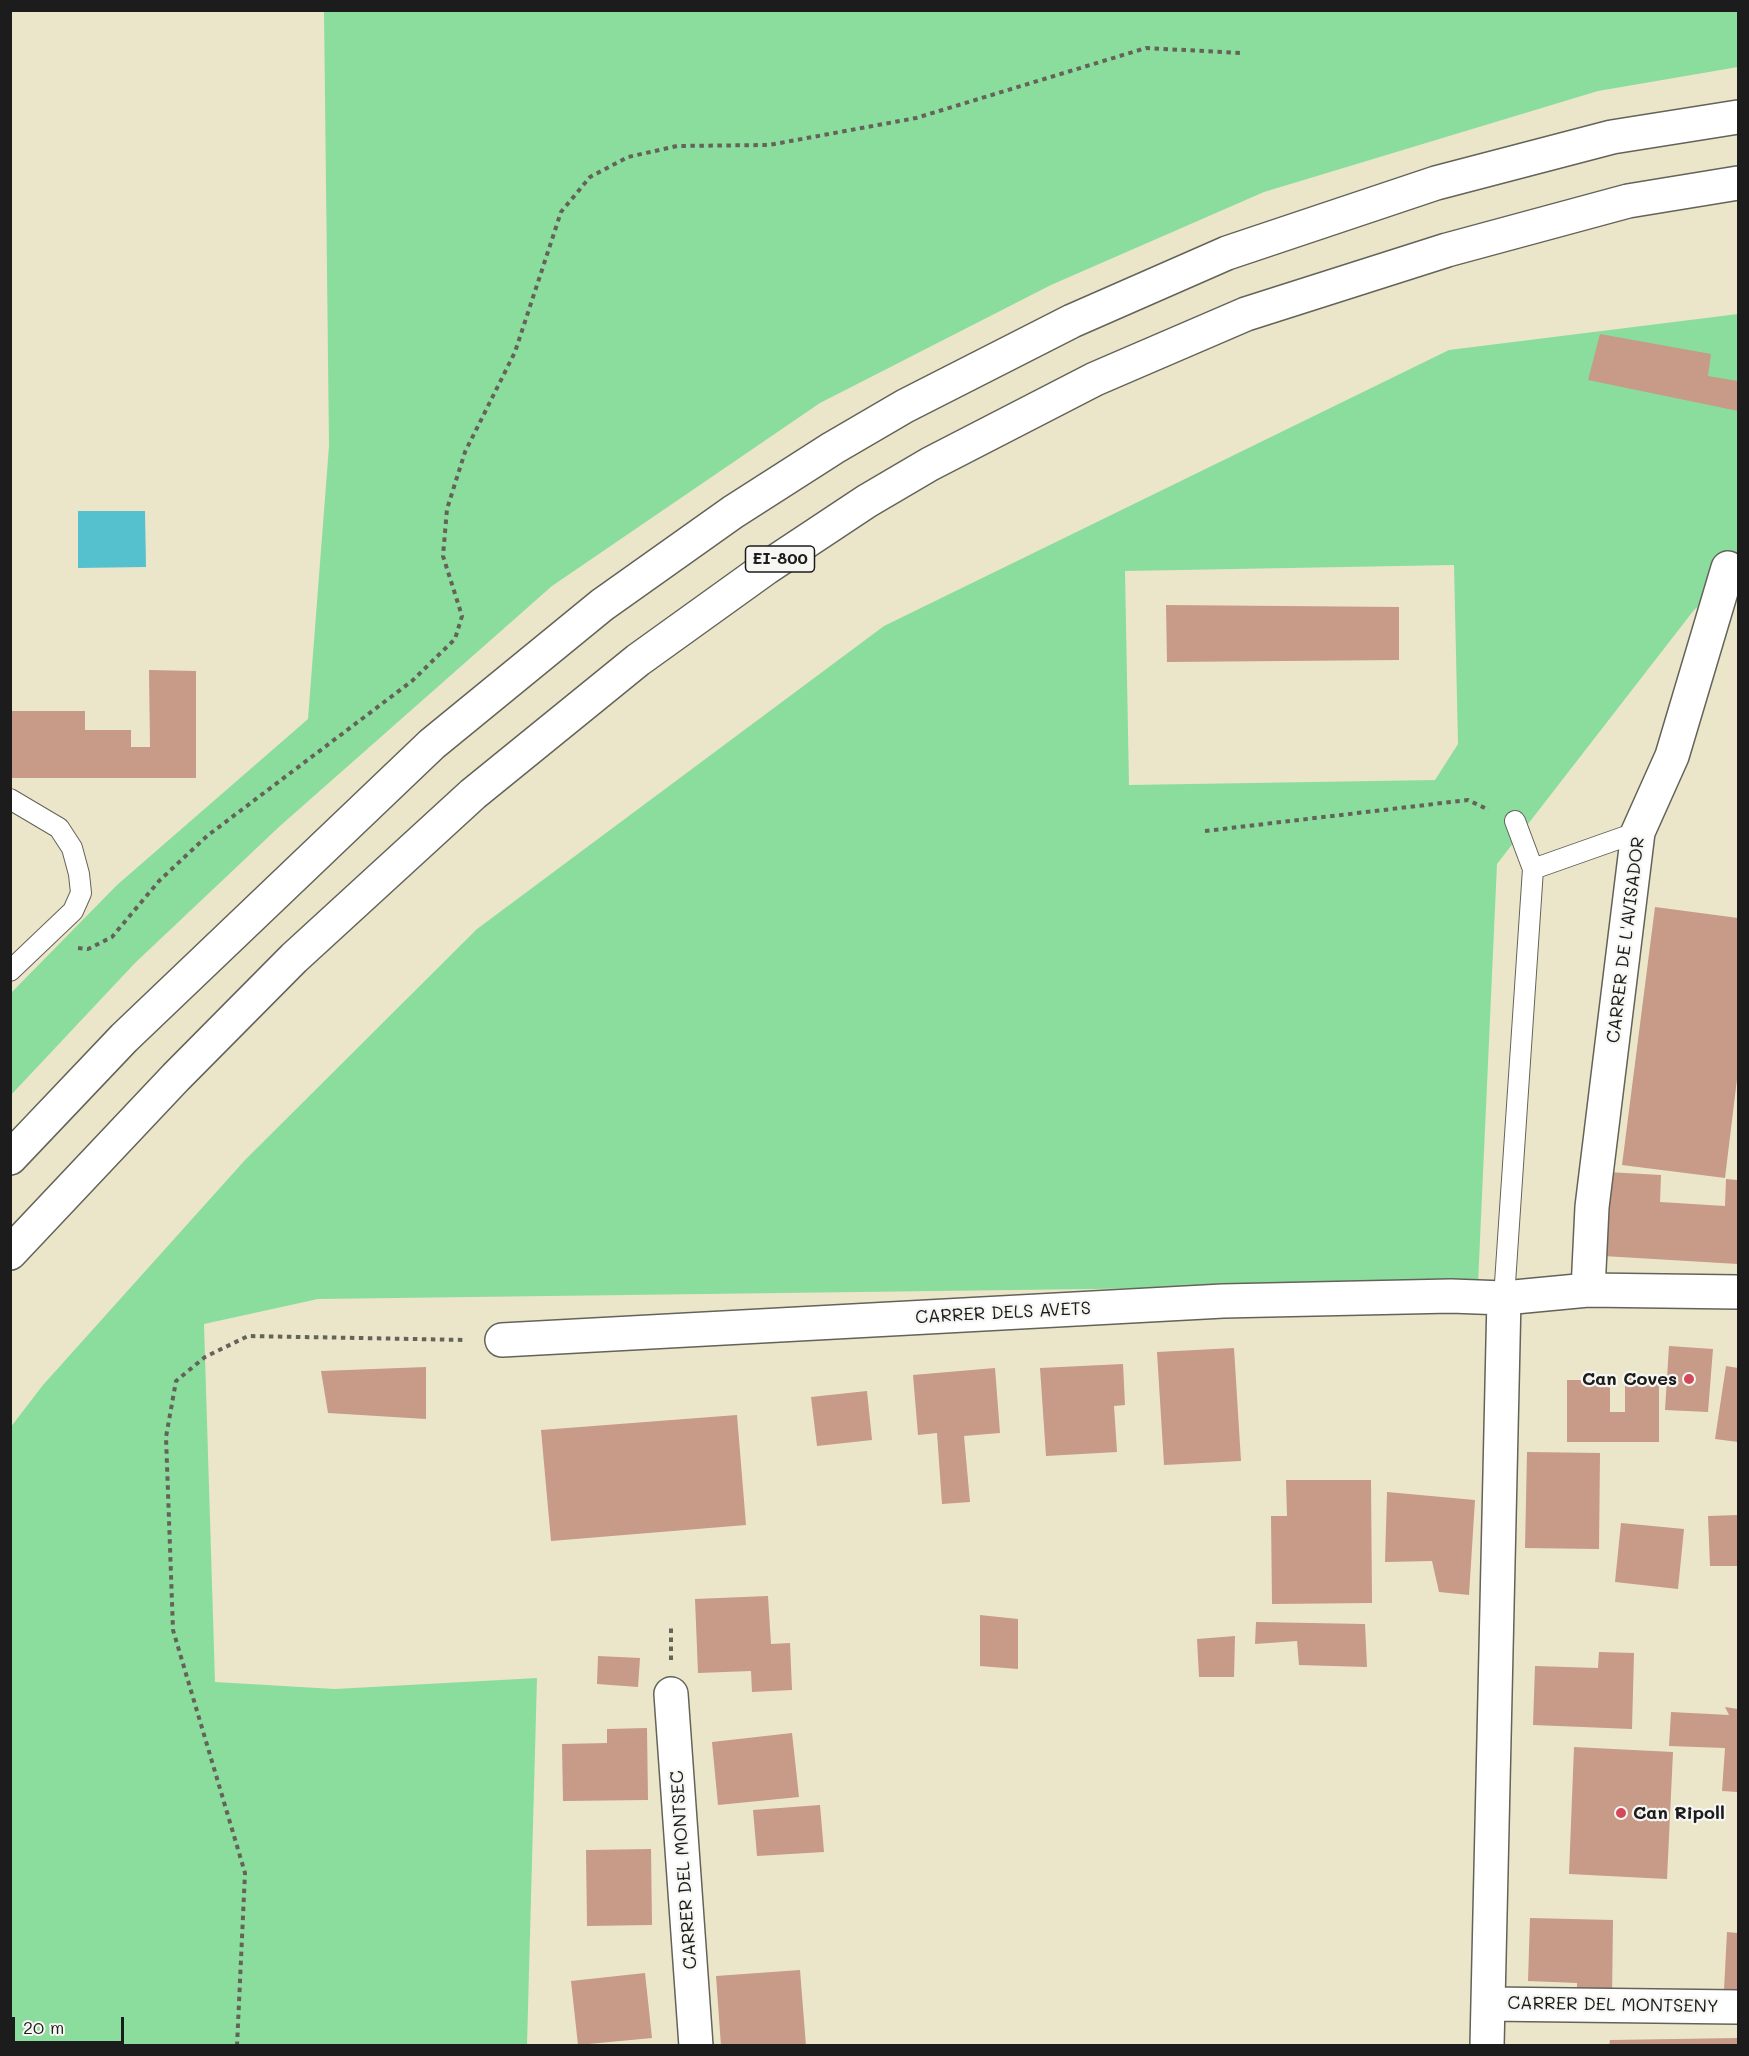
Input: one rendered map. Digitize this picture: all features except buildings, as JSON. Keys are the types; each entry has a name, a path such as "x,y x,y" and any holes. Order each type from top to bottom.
{"main road":[{"path":"10,1158 124,1038 432,744 602,605 733,513 833,448 905,406 1072,321 1227,253 1447,180 1612,137 1738,117"},
{"name":"EI-800","path":"10,1253 176,1077 294,958 473,794 638,660 766,568 867,501 930,464 1095,379 1246,314 1481,240 1628,201 1738,183"},
{"name":"CARRER DE L'AVISADOR","path":"1588,1290 1592,1207 1638,832 1672,756 1728,567"},
{"name":"CARRER DELS AVETS","path":"502,1340 1223,1301 1451,1296 1504,1298 1588,1290 1738,1292"},
{"path":"1487,2046 1504,1298"},
{"name":"CARRER DEL MONTSEC","path":"671,1694 696,2046"},
{"name":"CARRER DEL MONTSENY","path":"1488,2004 1738,2007"}],"lane":[{"path":"10,799 59,828 72,848 81,893 73,911 10,971"},
{"path":"1504,1298 1533,869 1515,821"},
{"path":"1533,869 1638,832"}],"path":[{"path":"39,944 88,949 112,937 159,882 207,836 412,681 455,639 462,616 443,556 447,508 465,452 515,352 561,212 590,177 628,156 677,146 769,145 916,118 1146,48 1241,53"},
{"path":"1205,831 1468,800 1515,821"},
{"path":"237,2046 245,1873 173,1630 166,1437 176,1381 205,1357 248,1336 502,1340"}],"green space":[{"path":"1738,10 1738,67 1598,91 1264,192 1051,285 820,403 552,586 280,826 135,963 11,1095 11,993 117,885 308,719 329,446 324,11"},
{"path":"1738,314 1738,574 1694,610 1497,864 1478,1284 318,1299 204,1324 215,1682 335,1689 537,1678 527,2045 11,2045 10,1428 43,1385 245,1160 477,929 884,626 1449,350","holes":["1454,565 1458,744 1435,780 1129,785 1125,571"]}],"water":[{"path":"78,511 145,511 146,567 78,568"}],"place":[{"name":"Can Coves","path":"1689,1379"},
{"name":"Can Ripoll","path":"1621,1813"}]}
